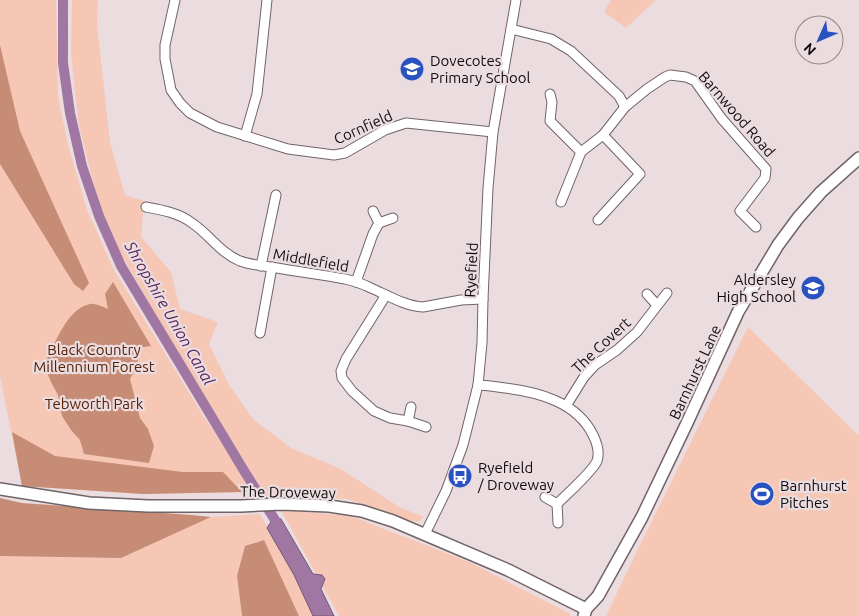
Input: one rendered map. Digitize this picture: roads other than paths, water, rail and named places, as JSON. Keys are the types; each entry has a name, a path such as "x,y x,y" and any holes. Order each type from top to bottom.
{"street":[{"name":"Cornfield","path":"175,0 165,46 171,90 190,113 217,127 288,149 334,155 345,153 385,130 406,123 494,132"},
{"path":"245,136 257,94 267,0"},
{"name":"Ryefield","path":"425,534 446,491 463,445 478,385 482,343 488,188 494,132 516,0"},
{"path":"511,29 551,39 571,51 619,96 625,107"},
{"name":"Barnwood Road","path":"581,152 603,135 625,107 647,89 670,75 686,77 695,81 722,119 766,169 766,178 740,211 756,226"},
{"path":"550,94 552,102 550,121 581,152 561,202"},
{"path":"598,220 640,174 603,135"},
{"name":"Barnhurst Lane","path":"585,613 598,596 642,517 688,423 738,312 778,245 821,192 859,158"},
{"path":"261,266 276,195"},
{"name":"Middlefield","path":"146,208 173,213 193,223 216,245 240,261 345,279 420,307 461,300 483,299"},
{"path":"373,211 379,223"},
{"path":"356,282 372,234 379,223 393,218"},
{"path":"260,333 272,267"},
{"name":"The Covert","path":"566,406 584,377 595,365 617,350 637,332 667,293"},
{"path":"647,294 657,305"},
{"path":"386,295 346,359 341,371 342,378 352,391 374,411 390,418 426,427"},
{"path":"478,385 533,392 550,398 577,414 590,429 598,451 597,462 557,504 558,523"},
{"path":"408,421 411,407"},
{"name":"The Droveway","path":"0,488 89,503 148,506 282,504 329,506 362,511 393,521 508,570 585,613"},
{"path":"545,497 557,504"}],"waterway":[{"name":"Shropshire Union Canal","path":"63,0 63,63 70,113 82,166 99,216 121,266 280,528"}],"place":[{"name":"Dovecotes Primary School","path":"412,69"},
{"name":"Aldersley High School","path":"813,288"},
{"name":"Ryefield / Droveway","path":"460,476"},
{"name":"Barnhurst Pitches","path":"762,494"}],"park label":[{"name":"Black Country Millennium Forest","path":"94,358"},
{"name":"Tebworth Park","path":"94,403"}]}
